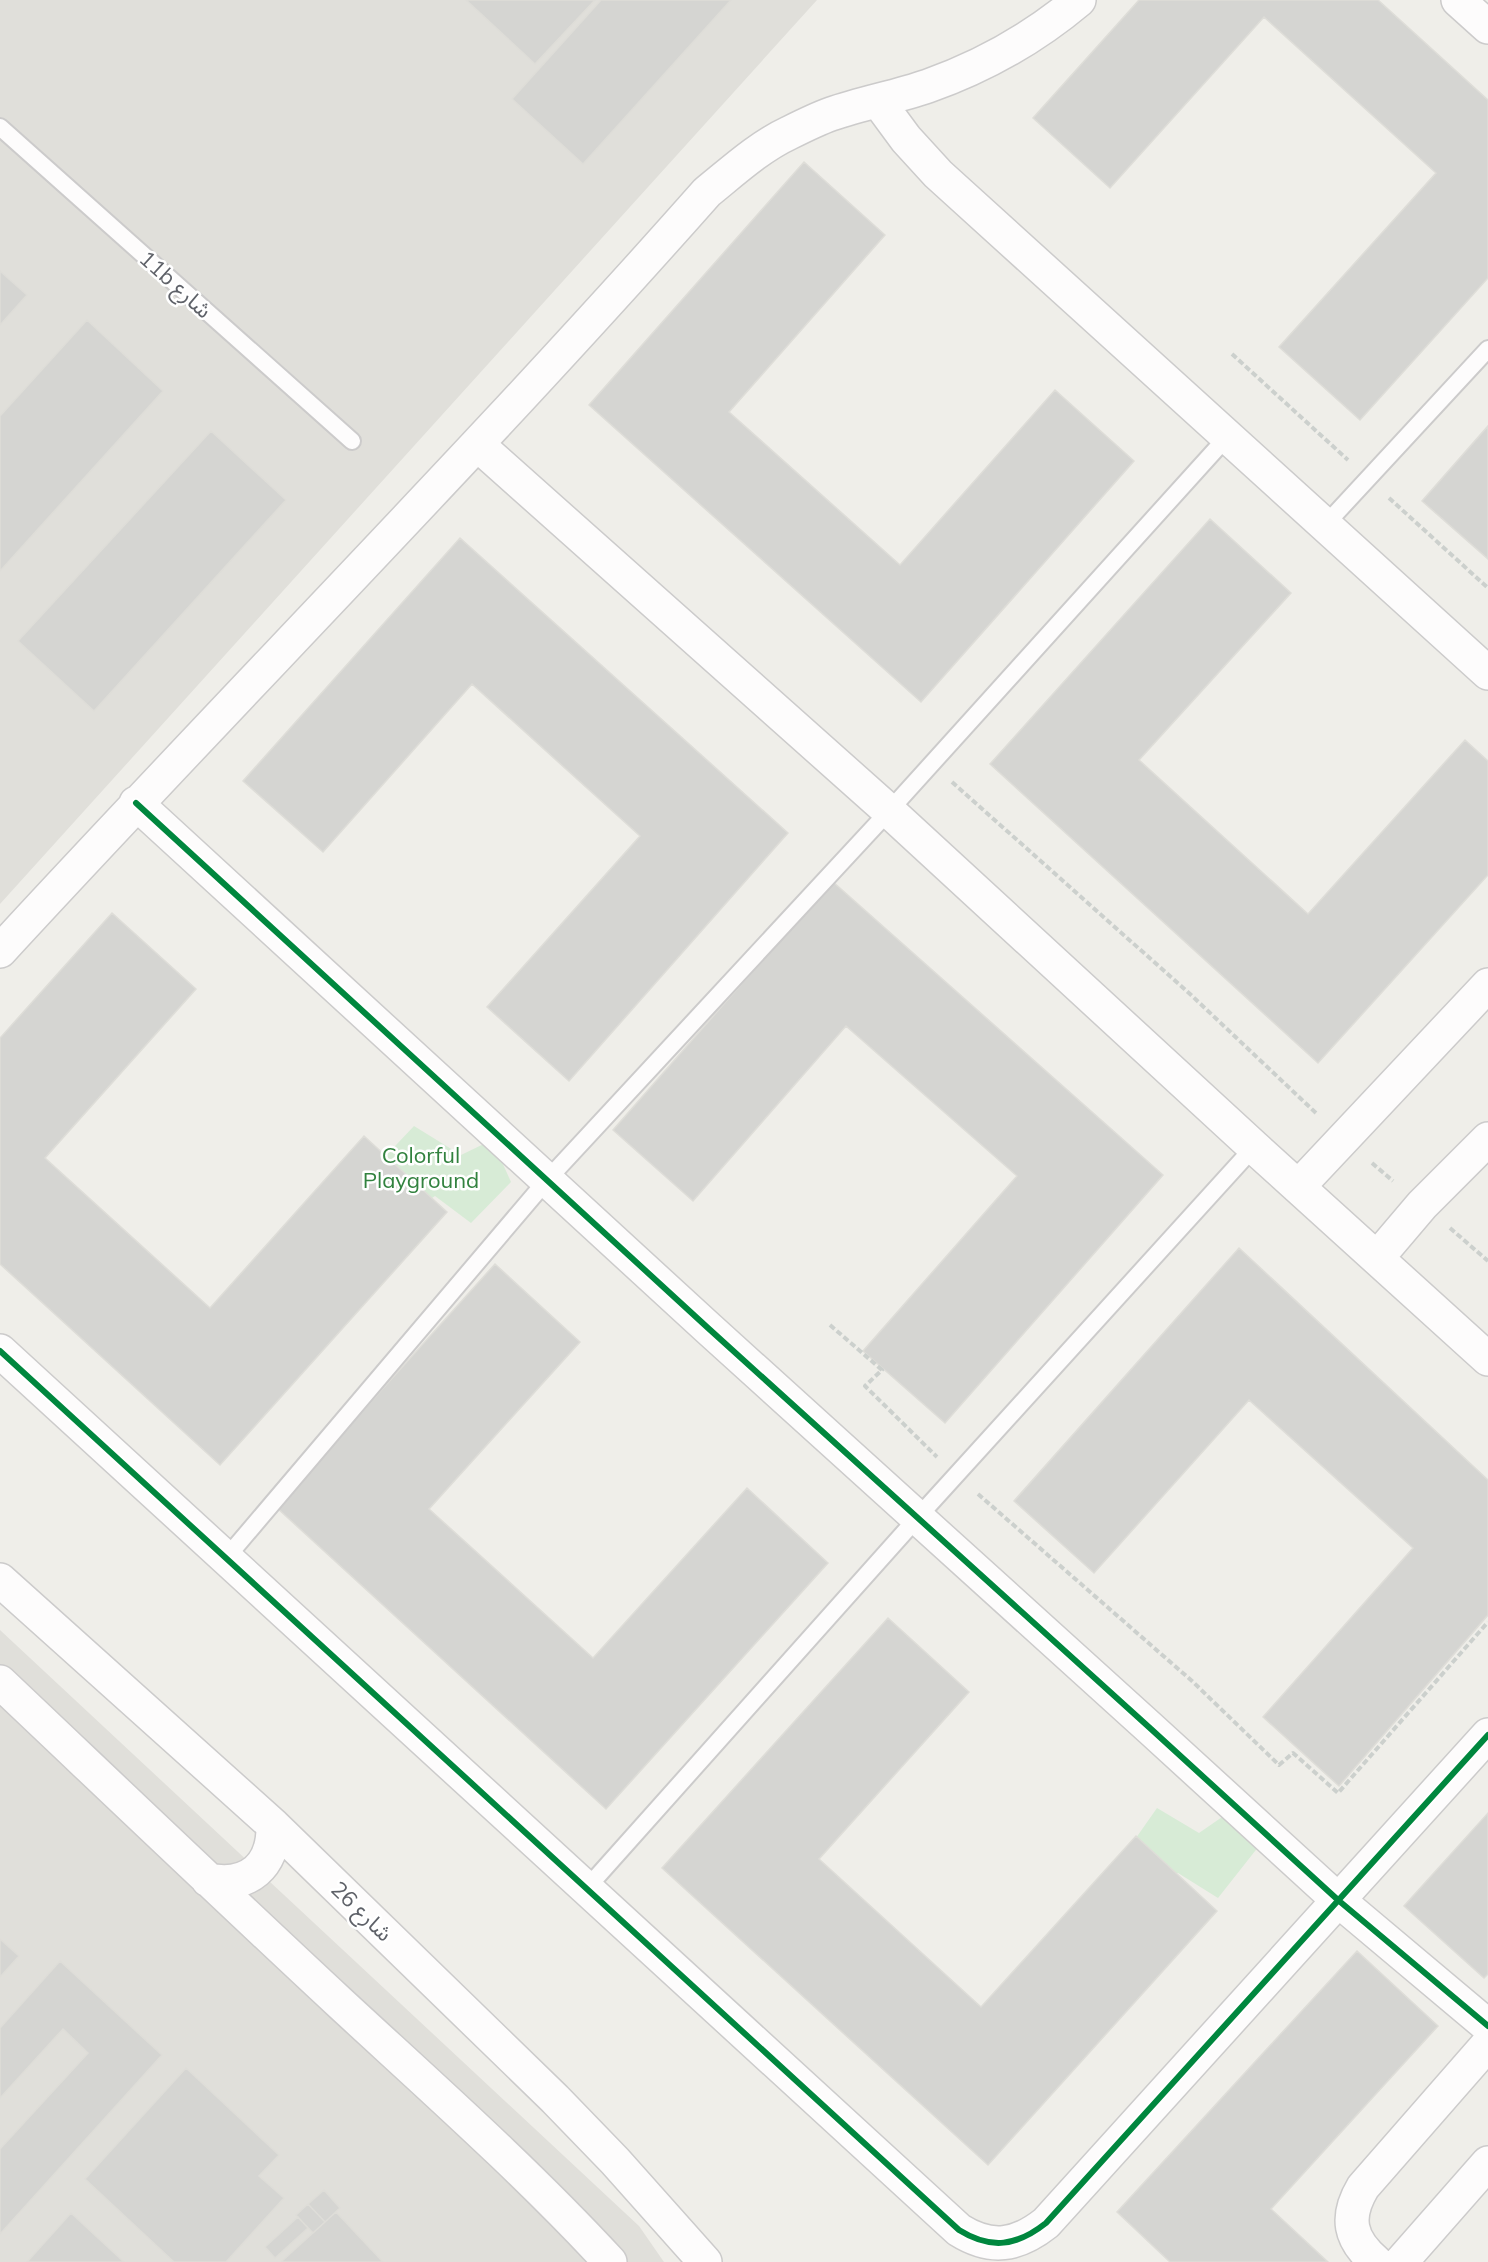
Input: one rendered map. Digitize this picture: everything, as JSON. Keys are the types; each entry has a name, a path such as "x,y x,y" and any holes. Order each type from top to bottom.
{"street":[{"path":"0,951 136,803 477,444 707,192 745,161 786,134 831,114 927,86 975,67 1020,42 1063,14 1079,0"},
{"path":"1458,0 1488,27"},
{"path":"878,100 906,139 938,174 1488,672"},
{"path":"477,444 889,811 1488,1359"},
{"path":"136,803 1338,1900 1488,2026"},
{"path":"1298,1186 1488,985"},
{"path":"1377,1258 1422,1205 1488,1139"},
{"path":"0,1351 959,2230 1001,2253 1014,2242 1031,2235 1046,2223 1488,1735"},
{"name":"شارع 26","path":"0,1580 273,1825 555,2099 622,2169 705,2262"},
{"path":"0,1682 208,1880 500,2149 552,2199 610,2262"},
{"path":"208,1880 223,1883 237,1881 262,1866 269,1854 273,1839 273,1825"},
{"path":"1376,2262 1362,2250 1354,2235 1351,2218 1354,2202 1363,2187 1488,2044"},
{"path":"1401,2262 1488,2163"}],"lane":[{"name":"11b شارع","path":"0,127 352,441"},
{"path":"1325,525 1488,349"},
{"path":"226,1558 547,1180 889,811 1227,437"},
{"path":"586,1889 918,1517 1254,1147"}],"path":[{"path":"932,764 1190,994 1342,1139 1488,1261"},
{"path":"830,1324 882,1370 865,1386 956,1475 1192,1682 1279,1765 1293,1753 1338,1793 1488,1622"}],"shaded area":[{"path":"0,0 817,0 0,904"},
{"path":"0,1630 639,2226 664,2262 0,2262"}],"green space":[{"name":"Colorful Playground","path":"414,1126 461,1155 492,1140 511,1182 471,1223 435,1196 411,1212 379,1163"},
{"path":"1157,1808 1199,1833 1225,1815 1259,1846 1218,1898 1178,1873 1154,1882 1124,1855"}],"building":[{"path":"466,0 595,0 535,64"},
{"path":"601,0 731,0 583,164 512,99"},
{"path":"1139,0 1378,0 1488,100 1488,278 1360,420 1279,347 1436,173 1264,17 1110,188 1033,118"},
{"path":"804,162 885,235 729,412 900,565 1055,390 1134,461 921,702 589,405"},
{"path":"0,271 27,295 0,325"},
{"path":"87,320 163,391 0,571 0,416"},
{"path":"1488,426 1488,559 1422,501"},
{"path":"211,431 286,500 94,711 18,641"},
{"path":"1210,519 1291,593 1139,760 1308,914 1465,740 1488,761 1488,875 1318,1063 990,764"},
{"path":"460,538 788,833 569,1081 487,1007 640,836 472,684 323,852 243,781"},
{"path":"832,881 1163,1175 945,1423 863,1351 1017,1176 846,1026 693,1201 613,1130"},
{"path":"112,913 196,989 45,1158 210,1308 364,1136 447,1212 220,1465 0,1264 0,1038"},
{"path":"1239,1248 1488,1480 1488,1615 1339,1786 1263,1717 1413,1548 1249,1400 1094,1573 1014,1501"},
{"path":"495,1264 580,1342 429,1509 593,1658 747,1488 828,1563 606,1809 276,1507"},
{"path":"888,1618 969,1692 819,1859 981,2007 1136,1836 1217,1911 988,2165 662,1868"},
{"path":"1488,1813 1488,1974 1484,1978 1404,1906"},
{"path":"0,1939 19,1956 0,1977"},
{"path":"1357,1951 1438,2026 1271,2209 1328,2262 1170,2262 1117,2212"},
{"path":"60,1961 162,2055 0,2234 0,2149 88,2053 63,2029 0,2098 0,2028"},
{"path":"186,2068 279,2155 259,2176 284,2198 226,2262 174,2262 85,2179"},
{"path":"324,2190 340,2208 325,2222 308,2204"},
{"path":"308,2204 325,2222 313,2233 296,2215"},
{"path":"336,2212 383,2262 282,2261"},
{"path":"71,2213 124,2262 27,2262"},
{"path":"298,2217 308,2228 275,2258 265,2247"}],"cycle path":[{"path":"136,803 708,1328 1338,1900 1488,2026"},
{"path":"0,1351 959,2230 982,2241 993,2243 1014,2241 1025,2237 1046,2223 1488,1735"}]}
